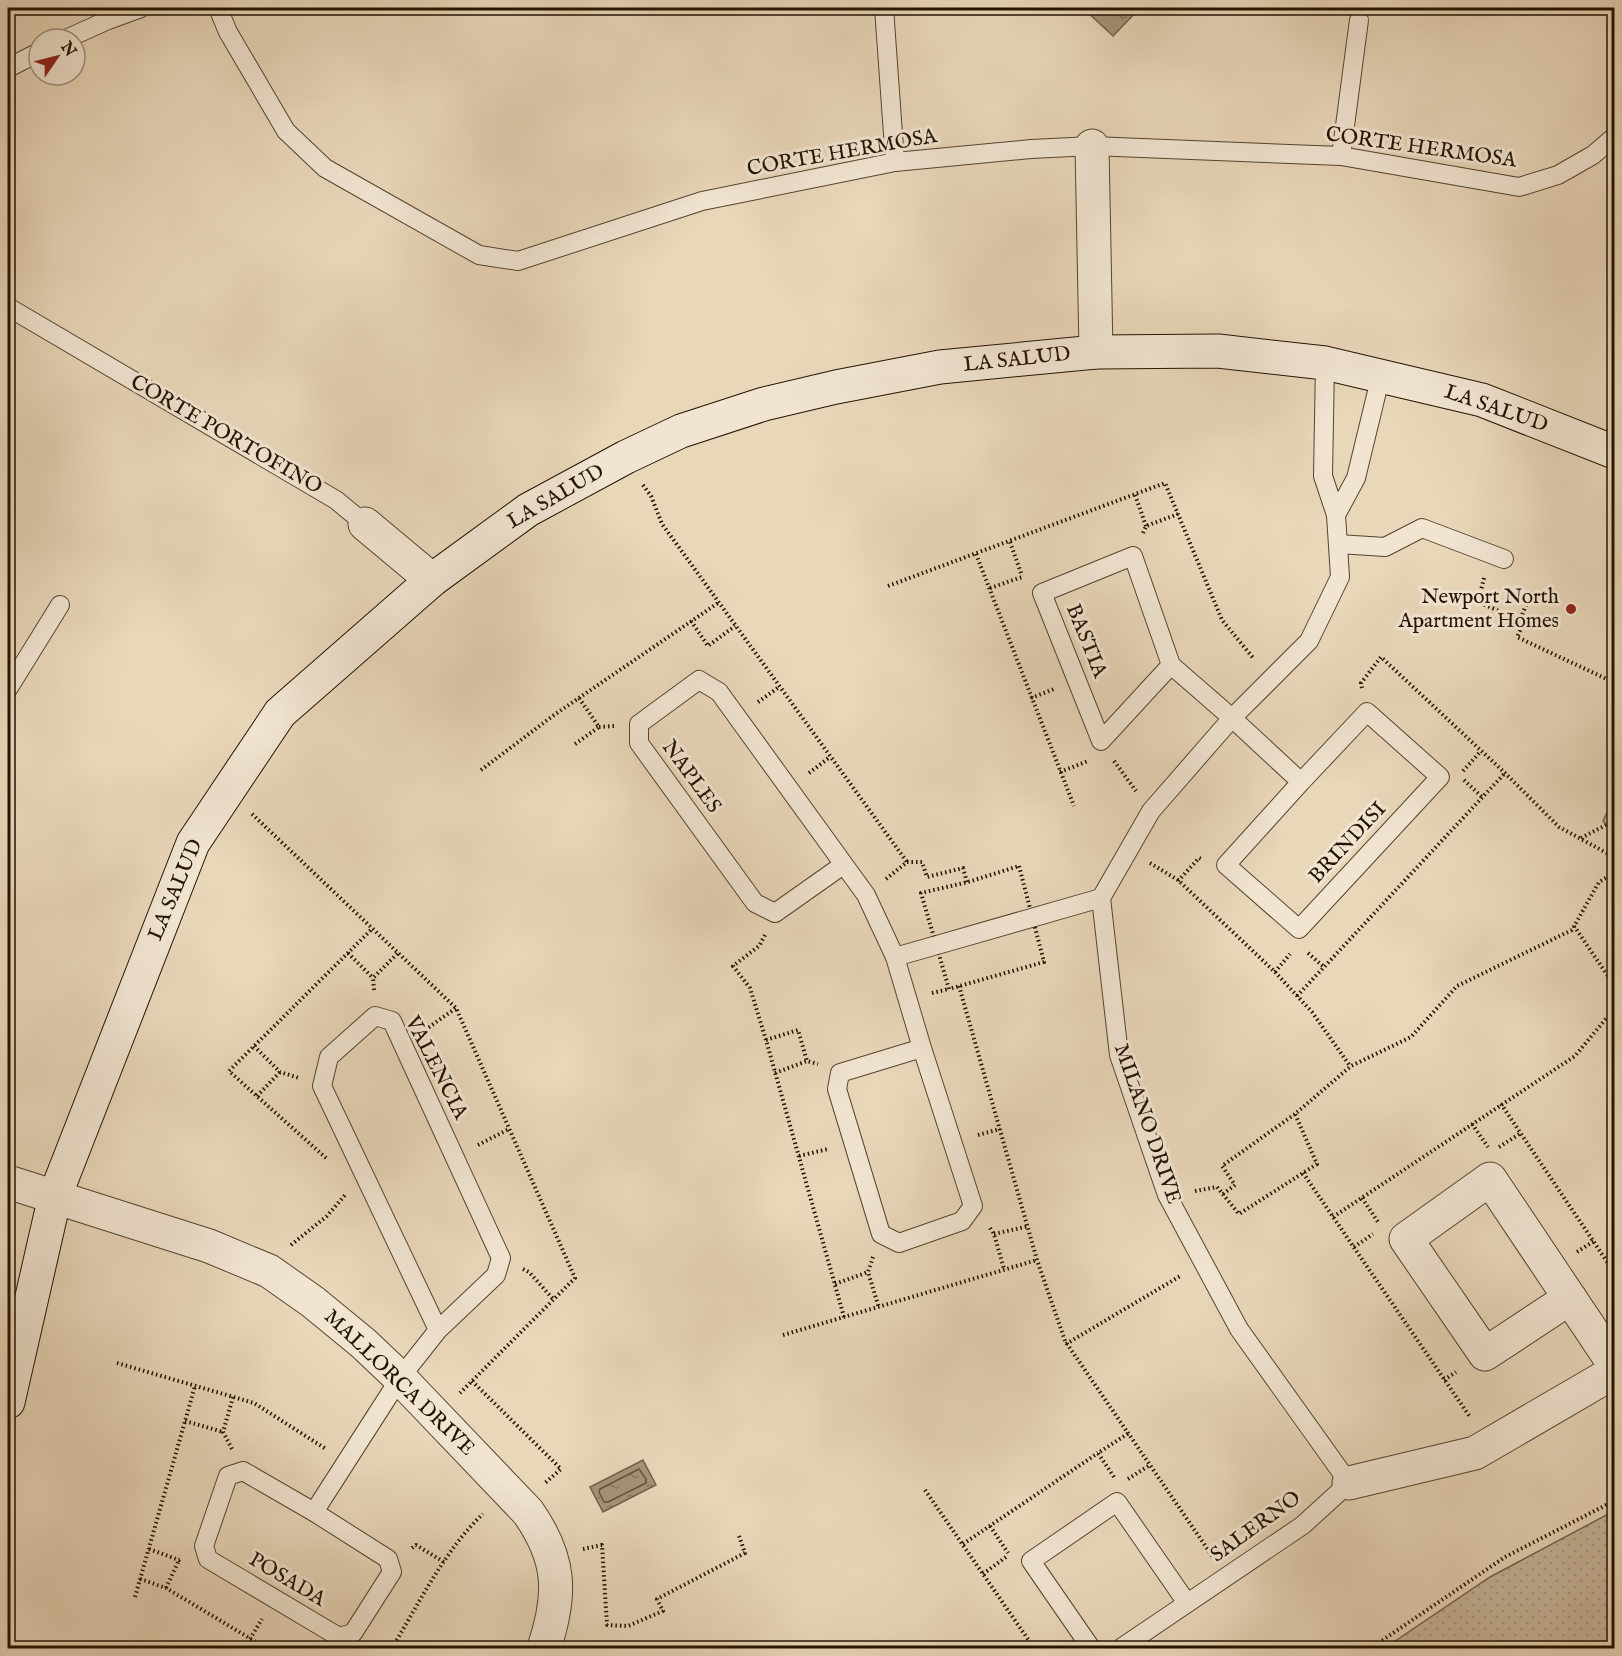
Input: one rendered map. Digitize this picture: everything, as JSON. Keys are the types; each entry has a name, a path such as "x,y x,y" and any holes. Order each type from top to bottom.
{"street":[{"path":"1092,146 1096,352"},
{"name":"LA SALUD","path":"8,1402 55,1196 193,843 280,713 432,580 528,510 626,457 681,431 764,404 940,367 1096,352 1218,351 1325,363 1482,400 1614,452"},
{"name":"CORTE PORTOFINO","path":"365,524 432,580"},
{"path":"1570,1298 1485,1354 1406,1239 1490,1179 1570,1298 1614,1364"},
{"name":"MALLORCA DRIVE","path":"8,1182 209,1246 269,1271 322,1308 363,1342 523,1491 528,1512 552,1554 556,1597 553,1622 544,1648"},
{"path":"1349,1483 1474,1453 1614,1372"}],"lane":[{"path":"87,30 141,8"},
{"name":"CORTE HERMOSA","path":"218,8 228,32 286,131 325,168 479,255 518,261 702,201 895,162 1031,149 1092,146 1341,156 1519,187 1558,175 1593,155 1614,137"},
{"path":"884,8 895,162"},
{"path":"1341,156 1359,20"},
{"path":"8,68 27,58"},
{"name":"CORTE PORTOFINO","path":"8,307 336,500 365,524"},
{"path":"895,957 1101,898 1152,811 1232,718 1309,641 1340,577 1336,515 1323,476 1325,363"},
{"path":"1336,515 1356,478 1381,375"},
{"path":"1338,544 1385,547 1422,528 1498,557"},
{"path":"1133,556 1171,665 1301,782"},
{"name":"BASTIA","path":"1133,556 1043,594 1101,741 1171,665"},
{"path":"8,688 60,605"},
{"name":"NAPLES","path":"775,913 755,903 639,743 639,724 699,680 719,692 866,895 895,957 973,1206"},
{"name":"BRINDISI","path":"1367,712 1440,777 1299,929 1226,865 1301,782 1367,712"},
{"path":"775,913 843,865"},
{"name":"MILANO DRIVE","path":"1101,898 1119,1055 1168,1197 1239,1329 1349,1483"},
{"name":"VALENCIA","path":"322,1086 329,1057 375,1016 392,1021 501,1258"},
{"path":"922,1048 840,1073 837,1089 881,1234 899,1242 962,1221 973,1206"},
{"path":"322,1086 438,1330"},
{"path":"314,1512 400,1378 438,1330 496,1275 501,1258"},
{"path":"243,1471 388,1559"},
{"name":"POSADA","path":"243,1471 228,1476 204,1546 208,1559 339,1637 353,1633 379,1593 392,1572 388,1559"},
{"name":"SALERNO","path":"1121,1648 1303,1525 1349,1483"},
{"path":"1091,1648 1031,1561 1117,1502 1187,1603"}],"path":[{"path":"888,586 1165,483 1222,620 1253,659 1274,676"},
{"path":"1133,556 1146,526 1135,495"},
{"path":"651,496 662,524 907,862"},
{"path":"1146,526 1178,514"},
{"path":"1010,542 1022,576 1043,594"},
{"path":"976,554 1074,806"},
{"path":"1498,557 1478,602 1524,622 1517,637 1613,682 1614,680"},
{"path":"990,588 1022,576"},
{"path":"1520,620 1531,593 1537,596"},
{"path":"481,770 579,698 718,602"},
{"path":"691,621 708,646 735,626"},
{"path":"1367,712 1360,683 1381,657 1559,827 1614,857"},
{"path":"574,744 599,727 579,698"},
{"path":"1108,753 1152,811"},
{"path":"1060,772 1089,761"},
{"path":"1297,996 1505,773"},
{"path":"1460,775 1482,797"},
{"path":"1580,838 1606,825 1614,817"},
{"path":"265,826 290,850"},
{"path":"1128,851 1178,880 1275,972 1312,1012 1350,1066"},
{"path":"866,895 907,862 921,862 927,877 963,868 968,882"},
{"path":"1019,866 1044,962 949,989 921,893 968,882 1019,866"},
{"path":"1223,1195 1235,1185 1222,1166 1294,1114 1350,1066 1411,1037 1457,986 1572,930 1599,882 1614,873"},
{"path":"775,913 759,946 733,966 750,988 844,1317"},
{"path":"1574,926 1614,985"},
{"path":"355,1154 334,1165 229,1071 372,929"},
{"path":"1307,952 1324,967"},
{"path":"348,953 373,978 375,1016"},
{"path":"373,978 398,953"},
{"path":"959,986 1037,1260 1066,1344 1226,1577"},
{"path":"403,1045 456,1008"},
{"path":"1333,1216 1575,1056 1614,1009"},
{"path":"766,1040 798,1030 807,1061"},
{"path":"254,1046 280,1072 322,1086"},
{"path":"775,1073 807,1061 843,1072"},
{"path":"257,1096 280,1072"},
{"path":"1501,1104 1614,1272"},
{"path":"1168,1197 1217,1187 1239,1214 1317,1164 1294,1114"},
{"path":"1472,1124 1491,1153"},
{"path":"454,1157 509,1129"},
{"path":"1303,1173 1489,1445"},
{"path":"269,1271 287,1247 327,1216 347,1193"},
{"path":"973,1206 994,1234 1004,1269"},
{"path":"994,1234 1029,1226"},
{"path":"1354,1247 1382,1227"},
{"path":"879,1308 868,1272 881,1234"},
{"path":"501,1258 529,1272 554,1300"},
{"path":"783,1335 1037,1260"},
{"path":"1066,1344 1203,1263"},
{"path":"835,1284 868,1272"},
{"path":"117,1363 254,1403 346,1462"},
{"path":"392,1648 444,1562 469,1527 561,1469 472,1381"},
{"path":"135,1597 195,1386"},
{"path":"233,1397 224,1432 243,1471"},
{"path":"185,1421 224,1432"},
{"path":"963,1544 1128,1433"},
{"path":"1098,1453 1119,1485"},
{"path":"925,1490 1034,1648"},
{"path":"1371,1648 1505,1557 1614,1501"},
{"path":"573,1551 602,1545 606,1625 628,1626 663,1611 657,1599 745,1553 740,1536"},
{"path":"388,1559 416,1545 444,1562"},
{"path":"983,1574 1009,1555"},
{"path":"166,1588 178,1560"},
{"path":"140,1579 166,1588 266,1648"}],"shaded area":[{"path":"1614,798 1614,835 1603,821"},
{"path":"1614,1511 1614,1648 1385,1648 1490,1577"}],"water":[{"path":"1083,8 1140,8 1113,36"},
{"path":"643,1460 656,1485 603,1512 590,1487"}],"place":[{"name":"Newport North Apartment Homes","path":"1571,609"}]}
